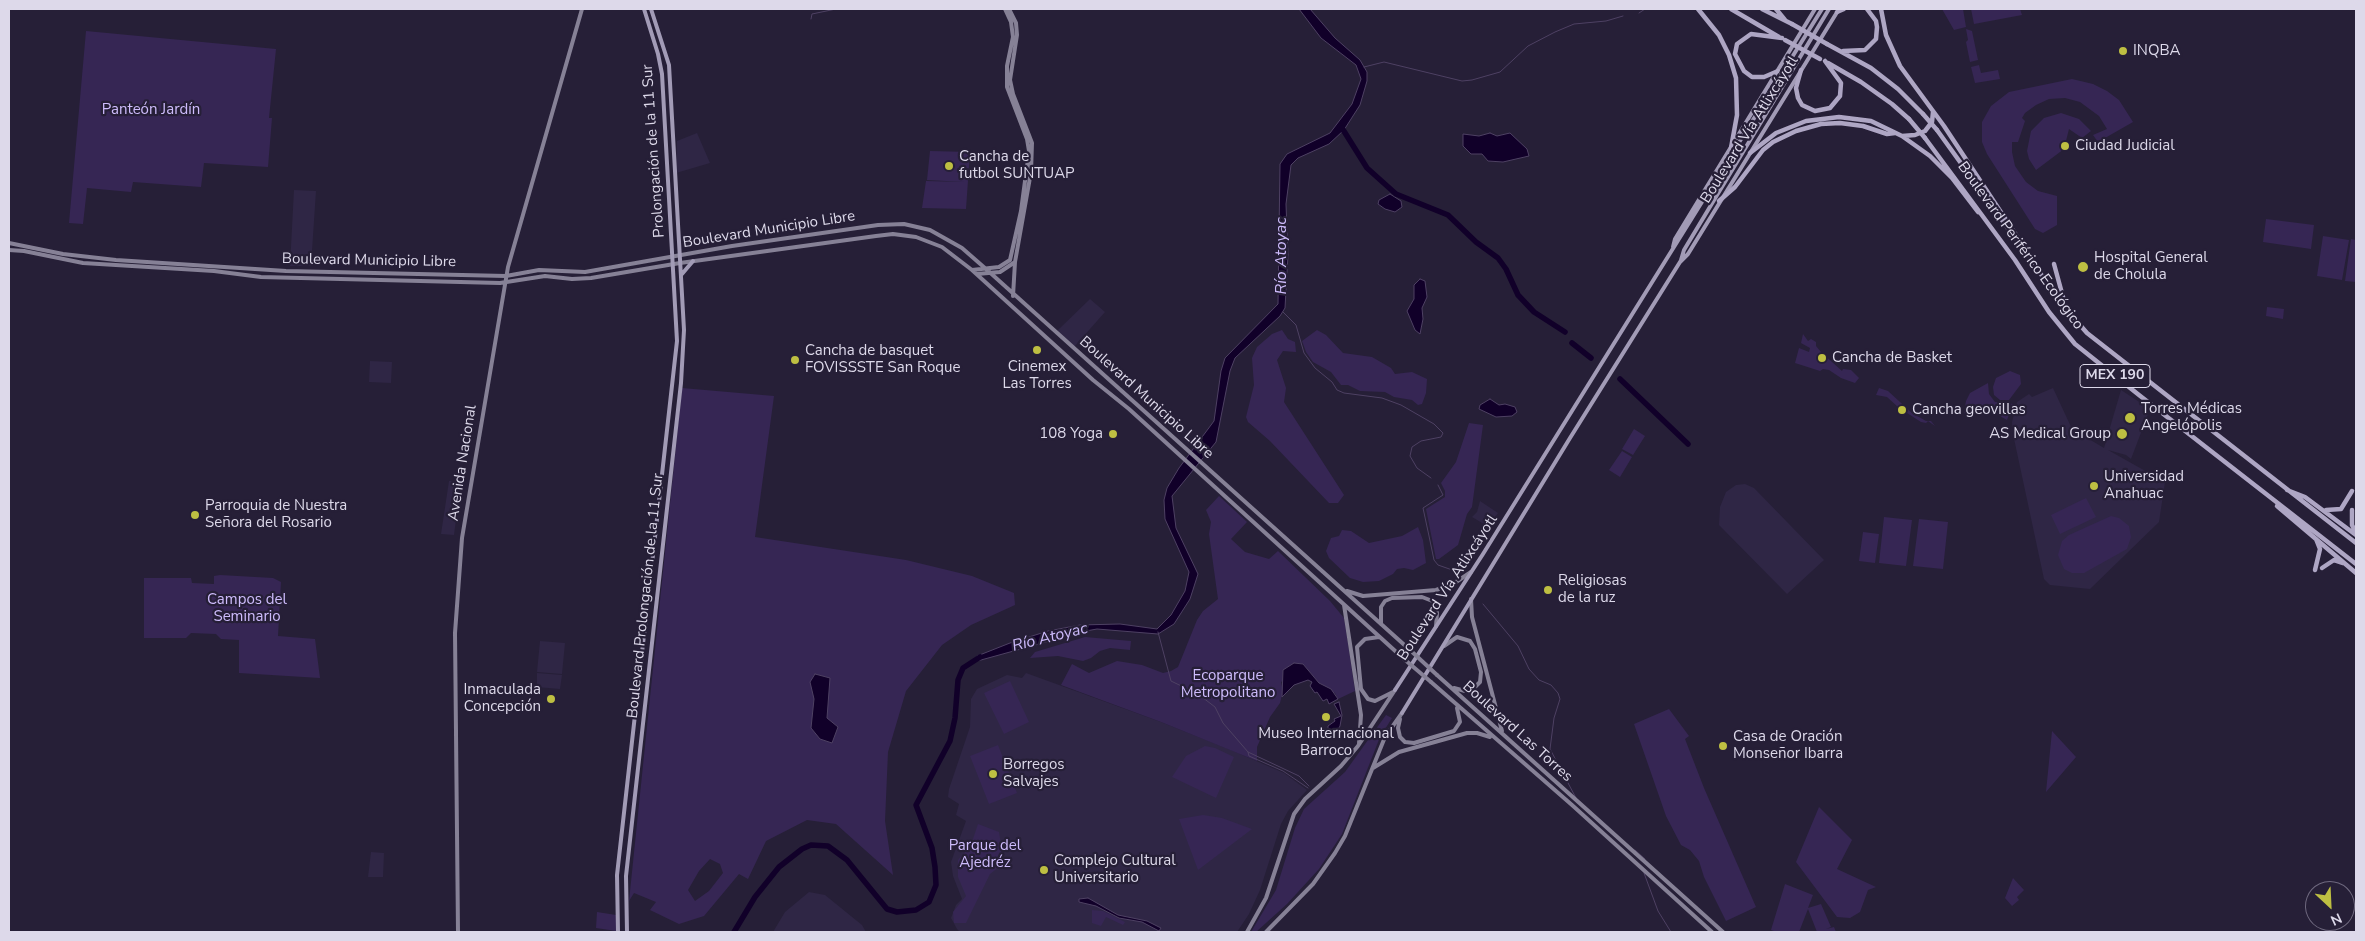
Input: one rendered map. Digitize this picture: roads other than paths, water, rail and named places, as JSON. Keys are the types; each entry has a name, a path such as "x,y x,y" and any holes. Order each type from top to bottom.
{"highway":[{"path":"1698,9 1719,35 1729,55 1736,78 1737,115 1732,148"},
{"name":"Boulevard Periférico Ecológico","path":"1730,9 1861,82 1892,104 1926,138 2015,260 2049,312 2075,344 2356,564"},
{"name":"Boulevard Periférico Ecológico","path":"1762,9 1842,51 1877,72 1923,114 1937,130 2081,327 2100,344 2356,543"},
{"path":"1776,9 1786,21"},
{"path":"1838,10 1844,9"},
{"path":"1842,51 1865,50 1876,39 1876,21 1867,9"},
{"path":"1881,9 1886,35 1900,66 2012,226 2024,250"},
{"path":"1778,71 1764,77 1752,77 1738,63 1735,54 1737,44 1751,34 1784,39"},
{"path":"1801,70 1796,88 1802,105 1815,111 1830,108 1840,96 1841,83 1823,60"},
{"path":"1902,136 1915,135 1926,130 1933,120 1931,109"},
{"path":"1750,153 1782,130 1819,118 1858,118 1877,123 1902,136 1930,156 1952,178 2015,260"},
{"path":"1719,201 1735,187 1763,150 1773,142 1796,131 1834,123 1857,125 1887,134 1897,133"},
{"path":"2054,264 2066,309"},
{"path":"2286,490 2302,495 2356,534"},
{"path":"2322,509 2333,511 2341,508 2352,492"},
{"path":"2265,494 2356,573"},
{"path":"2352,510 2352,525 2356,534"},
{"path":"2315,570 2320,549 2316,538"},
{"path":"2322,568 2334,560 2348,566"}],"main road":[{"name":"Avenida Nacional","path":"458,932 454,702 456,595 462,538 506,276 582,9"},
{"name":"Prolongación de la 11 Sur","path":"644,9 661,66 673,264"},
{"name":"Prolongación de la 11 Sur","path":"651,9 669,65 680,263"},
{"path":"1005,9 1015,37"},
{"path":"1010,9 1016,23 1010,80 1013,94 1032,143 1015,262 1013,296"},
{"name":"Boulevard Vía Atlixcáyotl","path":"1672,252 1675,239 1815,9"},
{"name":"Boulevard Vía Atlixcáyotl","path":"1247,932 1266,898 1290,822 1296,811 1305,799 1341,766 1358,746 1436,628 1822,9"},
{"name":"Boulevard Vía Atlixcáyotl","path":"1680,262 1684,250 1829,9"},
{"name":"Boulevard Vía Atlixcáyotl","path":"1266,932 1312,884 1332,858 1345,836 1385,737 1402,713 1471,598 1680,262 1688,254 1838,10"},
{"path":"972,270 1005,265 1012,256 1027,176"},
{"name":"Boulevard Municipio Libre","path":"9,243 63,254 116,260 278,271 506,276 539,270 585,272 672,256 828,232 894,224 914,226 939,234 962,248 1013,296 1296,548"},
{"name":"Boulevard Municipio Libre","path":"9,250 24,251 83,263 214,270 261,278 505,282 546,276 586,279 693,261 893,234 916,237 954,255 972,270 1291,556"},
{"path":"681,281 683,270 693,261"},
{"path":"976,274 1003,270 1015,262"},
{"name":"Boulevard Prolongación de la 11 Sur","path":"627,932 626,876 683,357 684,330 680,263"},
{"name":"Boulevard Prolongación de la 11 Sur","path":"618,932 617,875 676,352 673,264"},
{"name":"Boulevard Las Torres","path":"1296,548 1723,932"},
{"name":"Boulevard Las Torres","path":"1291,556 1379,637 1572,805 1712,932"},
{"path":"1344,590 1363,596 1436,590 1453,584 1471,572"},
{"path":"1381,624 1380,610 1385,601 1422,597 1433,600 1436,605 1436,628"},
{"path":"1471,598 1472,618 1502,733"},
{"path":"1344,605 1361,715 1358,746"},
{"path":"1379,637 1364,639 1358,647 1361,689 1368,699 1375,701 1395,690"},
{"path":"1441,650 1450,640 1461,637 1470,640 1475,649 1481,672 1480,682 1468,690 1452,688"},
{"path":"1402,713 1398,724 1400,737 1405,742 1414,744 1454,731 1460,722 1457,706"},
{"path":"1373,768 1399,752 1467,733 1483,734 1495,739"}],"water":[{"path":"1299,9 1310,9 1335,38 1360,60 1367,72 1367,81 1360,105 1344,130 1329,144 1298,158 1291,165 1286,204 1288,255 1285,308 1280,316 1235,358 1230,371 1216,442 1172,496 1176,528 1198,574 1190,599 1174,624 1158,634 1097,629 981,660 974,660 977,656 1010,643 1048,631 1080,625 1120,624 1157,629 1171,615 1185,591 1189,572 1165,519 1164,500 1167,488 1179,468 1214,421 1221,371 1225,358 1278,304 1280,164 1287,154 1330,133 1352,104 1361,79 1356,65 1321,38"},
{"path":"1490,133 1497,136 1510,133 1527,149 1529,156 1503,162 1488,161 1482,154 1471,154 1463,146 1463,134 1479,136"},
{"path":"1390,194 1401,201 1402,207 1395,212 1385,209 1378,204 1379,200"},
{"path":"1420,279 1425,281 1427,297 1422,308 1423,319 1420,334 1415,330 1407,311 1414,299 1414,285"},
{"path":"1490,399 1499,405 1505,404 1515,407 1517,412 1512,416 1496,417 1479,409 1480,405"},
{"path":"1294,663 1303,664 1319,683 1331,689 1338,699 1329,704 1327,699 1323,701 1310,686 1312,682 1308,680 1294,685 1282,697 1283,670"},
{"path":"815,674 830,678 827,718 838,727 832,743 820,739 811,728 814,699 810,682"},
{"path":"1339,702 1342,715 1340,726 1333,738 1326,731 1328,726 1335,721 1334,719 1341,716 1334,704"},
{"path":"1088,898 1118,915 1147,921 1161,928 1159,931 1142,922 1119,918 1096,906 1079,902 1079,899"}],"waterway":[{"path":"811,19 812,14 836,9"},
{"path":"1639,13 1645,9"},
{"path":"1364,67 1384,62 1462,81 1472,80 1500,72 1528,46 1555,32 1574,24 1606,21 1623,16"},
{"path":"1342,128 1367,168 1396,194 1448,215 1476,242 1498,258 1506,269 1518,295 1534,312 1565,332"},
{"path":"1283,312 1296,325 1304,353 1315,368 1332,382 1337,390 1344,393 1382,398 1401,405 1434,424 1443,433 1441,437 1421,441 1412,447 1410,456 1417,468 1431,478"},
{"path":"1572,343 1591,358"},
{"path":"1620,379 1688,444"},
{"path":"1438,485 1443,495 1423,508 1434,560 1438,565 1458,572"},
{"path":"1483,604 1518,646 1529,669 1539,680 1551,685 1558,693 1560,699 1554,718 1550,749 1576,798"},
{"path":"1158,632 1171,681 1198,694 1215,707 1223,723 1248,752 1299,776 1309,786"},
{"name":"Río Atoyac","path":"734,932 755,897 779,867 802,849 811,845 828,846 847,860 887,909 897,912 916,910 929,902 936,885 935,867 932,848 916,805 950,741 955,718 958,680 963,668 980,657"},
{"path":"1248,752 1249,756 1283,771 1308,788"},
{"path":"1635,850 1645,859"},
{"path":"1644,873 1658,911 1671,932"}],"place":[{"name":"INQBA","path":"2123,51"},
{"name":"Ciudad Judicial","path":"2065,146"},
{"name":"Cancha de futbol SUNTUAP","path":"949,166"},
{"name":"Hospital General de Cholula","path":"2083,267"},
{"name":"Cinemex Las Torres","path":"1037,350"},
{"name":"Cancha de Basket","path":"1822,358"},
{"name":"Cancha de basquet FOVISSSTE San Roque","path":"795,360"},
{"name":"Cancha geovillas","path":"1902,410"},
{"name":"Torres Médicas Angelópolis","path":"2130,418"},
{"name":"108 Yoga","path":"1113,434"},
{"name":"AS Medical Group","path":"2122,434"},
{"name":"Universidad Anahuac","path":"2094,486"},
{"name":"Parroquia de Nuestra Señora del Rosario","path":"195,515"},
{"name":"Religiosas de la ruz","path":"1548,590"},
{"name":"Inmaculada Concepción","path":"551,699"},
{"name":"Museo Internacional Barroco","path":"1326,717"},
{"name":"Casa de Oración Monseñor Ibarra","path":"1723,746"},
{"name":"Borregos Salvajes","path":"993,774"},
{"name":"Complejo Cultural Universitario","path":"1044,870"}],"park label":[{"name":"Panteón Jardín","path":"151,110"},
{"name":"Campos del Seminario","path":"247,608"},
{"name":"Ecoparque Metropolitano","path":"1228,684"},
{"name":"Parque del Ajedréz","path":"985,854"}]}
